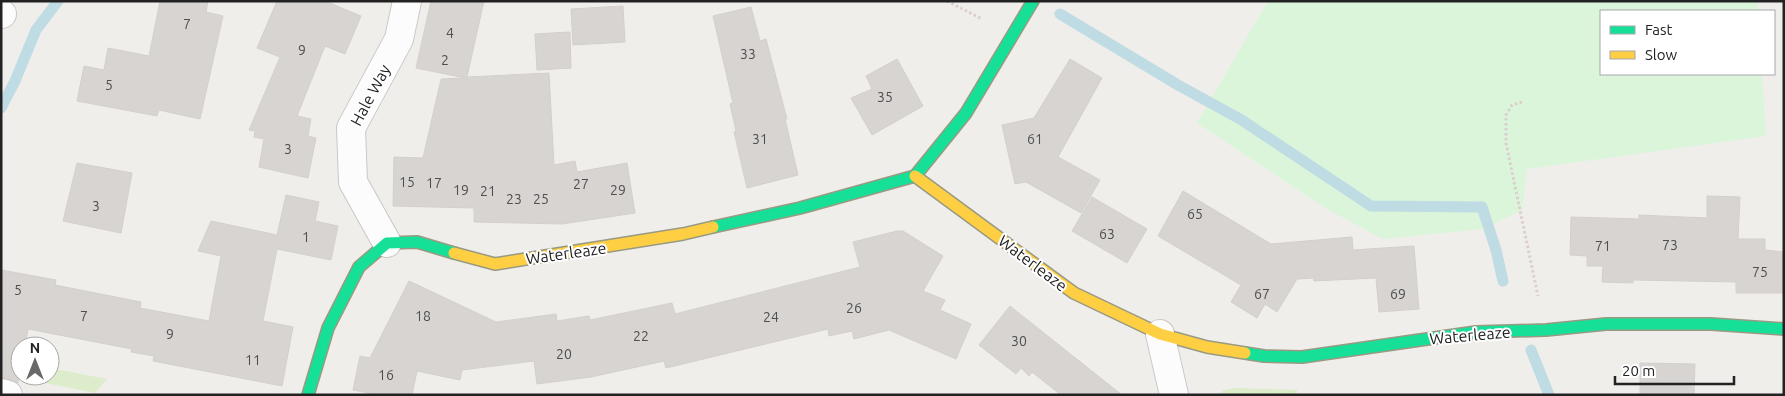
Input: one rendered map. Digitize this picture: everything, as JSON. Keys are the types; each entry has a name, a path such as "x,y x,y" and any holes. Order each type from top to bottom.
{"street":[{"name":"Hale Way","path":"387,242 352,182 351,128 400,39 407,1"},
{"path":"915,176 966,113 1033,1"},
{"name":"Waterleaze","path":"387,242 417,242 495,264 683,234 800,208 915,176 1074,293 1160,334 1207,347 1264,356 1302,357 1476,332 1546,330 1606,324 1712,324 1784,329"},
{"path":"308,395 328,328 359,267 387,242"},
{"path":"1160,334 1174,395"},
{"path":"1,393 8,395"}],"path":[{"path":"1522,102 1512,105 1506,115 1506,143 1546,330"}],"green space":[{"path":"1268,1 1757,1 1758,10 1600,10 1600,75 1762,75 1766,136 1527,169 1522,210 1483,229 1383,239 1325,208 1197,123"},
{"path":"60,370 107,379 95,393 60,386"},
{"path":"1236,388 1297,390 1297,395 1218,395 1224,390"}],"building":[{"path":"160,1 208,1 206,12 223,16 200,119 159,110 157,116 77,101 84,66 104,70 108,48 149,56"},
{"path":"277,1 325,1 361,16 345,54 325,46 297,116 311,119 308,136 316,138 308,178 259,167 264,139 254,137 255,131 249,130 280,57 257,48"},
{"path":"431,1 484,1 467,77 549,73 554,165 575,161 577,172 627,163 635,213 562,224 474,222 474,208 393,206 394,157 423,158 441,79 465,78 416,68"},
{"path":"623,6 625,42 573,45 571,9"},
{"path":"751,7 760,41 766,39 787,119 785,119 798,175 747,188 734,132 736,131 730,104 733,103 713,16"},
{"path":"570,32 571,68 537,70 535,34"},
{"path":"897,59 923,106 872,135 851,98 872,89 866,76"},
{"path":"1070,59 1102,78 1058,157 1100,180 1081,213 1026,182 1015,184 1002,125 1034,118"},
{"path":"77,163 132,173 121,233 63,221"},
{"path":"1183,191 1271,244 1352,237 1353,250 1414,246 1419,309 1379,312 1376,278 1314,281 1313,278 1297,279 1277,312 1265,304 1257,318 1231,302 1241,285 1158,236"},
{"path":"286,195 319,202 315,221 338,226 331,260 277,249 263,321 293,327 282,386 153,361 154,356 131,352 132,349 28,329 27,336 10,336 10,380 1,378 1,270 56,280 55,285 141,302 140,308 209,321 221,256 198,251 211,221 277,235"},
{"path":"1707,196 1740,197 1738,239 1765,239 1765,250 1784,252 1784,293 1736,293 1736,282 1633,280 1633,283 1602,282 1603,266 1587,266 1587,256 1570,255 1571,217 1639,219 1639,215 1707,218"},
{"path":"1092,197 1147,229 1127,263 1072,231"},
{"path":"903,231 943,256 923,291 945,300 940,310 971,324 956,359 889,330 854,339 852,331 829,336 828,329 666,368 664,361 591,377 537,384 534,361 462,370 460,380 417,371 412,395 379,395 353,390 360,356 370,358 409,281 496,322 556,314 557,321 589,316 590,320 672,303 675,314 860,267 853,242"},
{"path":"1010,306 1122,395 1061,395 1032,372 1029,376 1021,368 1016,374 979,345"},
{"path":"1640,363 1695,364 1694,395 1640,395"}],"waterway":[{"path":"1,108 15,81 36,30 58,1"},
{"path":"1060,14 1178,85 1240,119 1371,206 1482,207 1496,250 1503,281"},
{"path":"1531,350 1549,395"}],"traffic: fast":[{"path":"713,227 800,208 915,176 966,113 1033,1"},
{"path":"308,395 328,328 359,267 387,243 417,242 454,253"},
{"path":"1245,353 1264,356 1302,357 1476,332 1546,330 1606,324 1711,324 1784,329"}],"traffic: slow":[{"path":"915,176 1074,293 1160,334 1207,347 1245,353"},
{"path":"454,253 495,264 683,234 713,227"}]}
